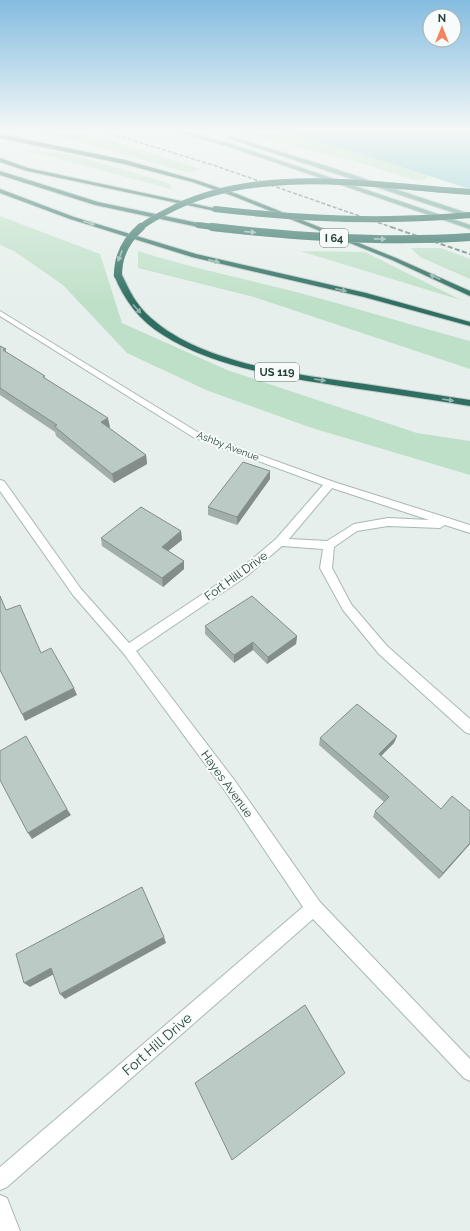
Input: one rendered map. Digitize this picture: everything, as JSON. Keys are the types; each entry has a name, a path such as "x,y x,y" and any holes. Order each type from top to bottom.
{"highway":[{"name":"I 64","path":"45,187 97,204 198,225 277,234 346,239 403,240 470,237"},
{"name":"I 64","path":"114,187 215,209 266,215 369,220 427,219 470,216"},
{"path":"213,187 394,259 470,294"},
{"name":"US 119","path":"242,187 202,196 164,211 138,229 125,245 119,258 118,275 127,296 144,317 175,339 203,352 238,362 290,375 470,403"},
{"name":"US 119","path":"408,187 470,192"},
{"path":"0,191 72,218 194,256 366,295 470,324"}],"main road":[{"path":"354,187 470,227"},
{"path":"384,187 470,216"}],"street":[{"name":"Ashby Avenue","path":"0,313 196,435 330,484 470,528"},
{"name":"Hayes Avenue","path":"0,483 77,592 128,650 230,786 314,908 470,1072"},
{"name":"Fort Hill Drive","path":"128,650 243,573 280,542 330,484"},
{"name":"Ashby Avenue","path":"329,545 354,528 388,522 456,524"},
{"path":"280,542 329,545 326,568 347,607 383,650 470,728"},
{"name":"Fort Hill Drive","path":"0,1180 314,908"},
{"path":"0,1206 10,1231"}],"green space":[{"path":"0,216 100,254 122,323 227,370 417,433 470,441 470,475 312,428 206,390 127,353 63,285 14,251 0,245"},
{"path":"411,248 441,248 470,259 470,279 420,257"},
{"path":"138,251 198,268 321,299 470,341 470,369 254,297 138,268"},
{"path":"300,251 365,252 461,300"}],"building":[{"path":"0,346 6,349 3,350 45,376 43,377 108,418 101,422 146,455 112,474 54,426 57,425 0,388"},
{"path":"243,462 270,471 237,517 208,507"},
{"path":"141,507 181,531 162,547 184,561 162,578 101,538"},
{"path":"0,596 6,610 20,605 41,653 51,648 74,688 22,714 0,670"},
{"path":"252,596 297,636 268,657 253,642 234,655 205,626"},
{"path":"357,704 397,736 379,754 441,809 452,796 470,811 470,843 443,873 375,811 389,797 320,738"},
{"path":"26,736 67,809 28,833 0,780 0,751"},
{"path":"142,887 164,937 60,994 51,968 24,983 16,954"},
{"path":"305,1005 345,1073 232,1160 195,1083"}],"railway":[{"path":"277,187 394,228"},
{"path":"391,227 470,254"}]}
